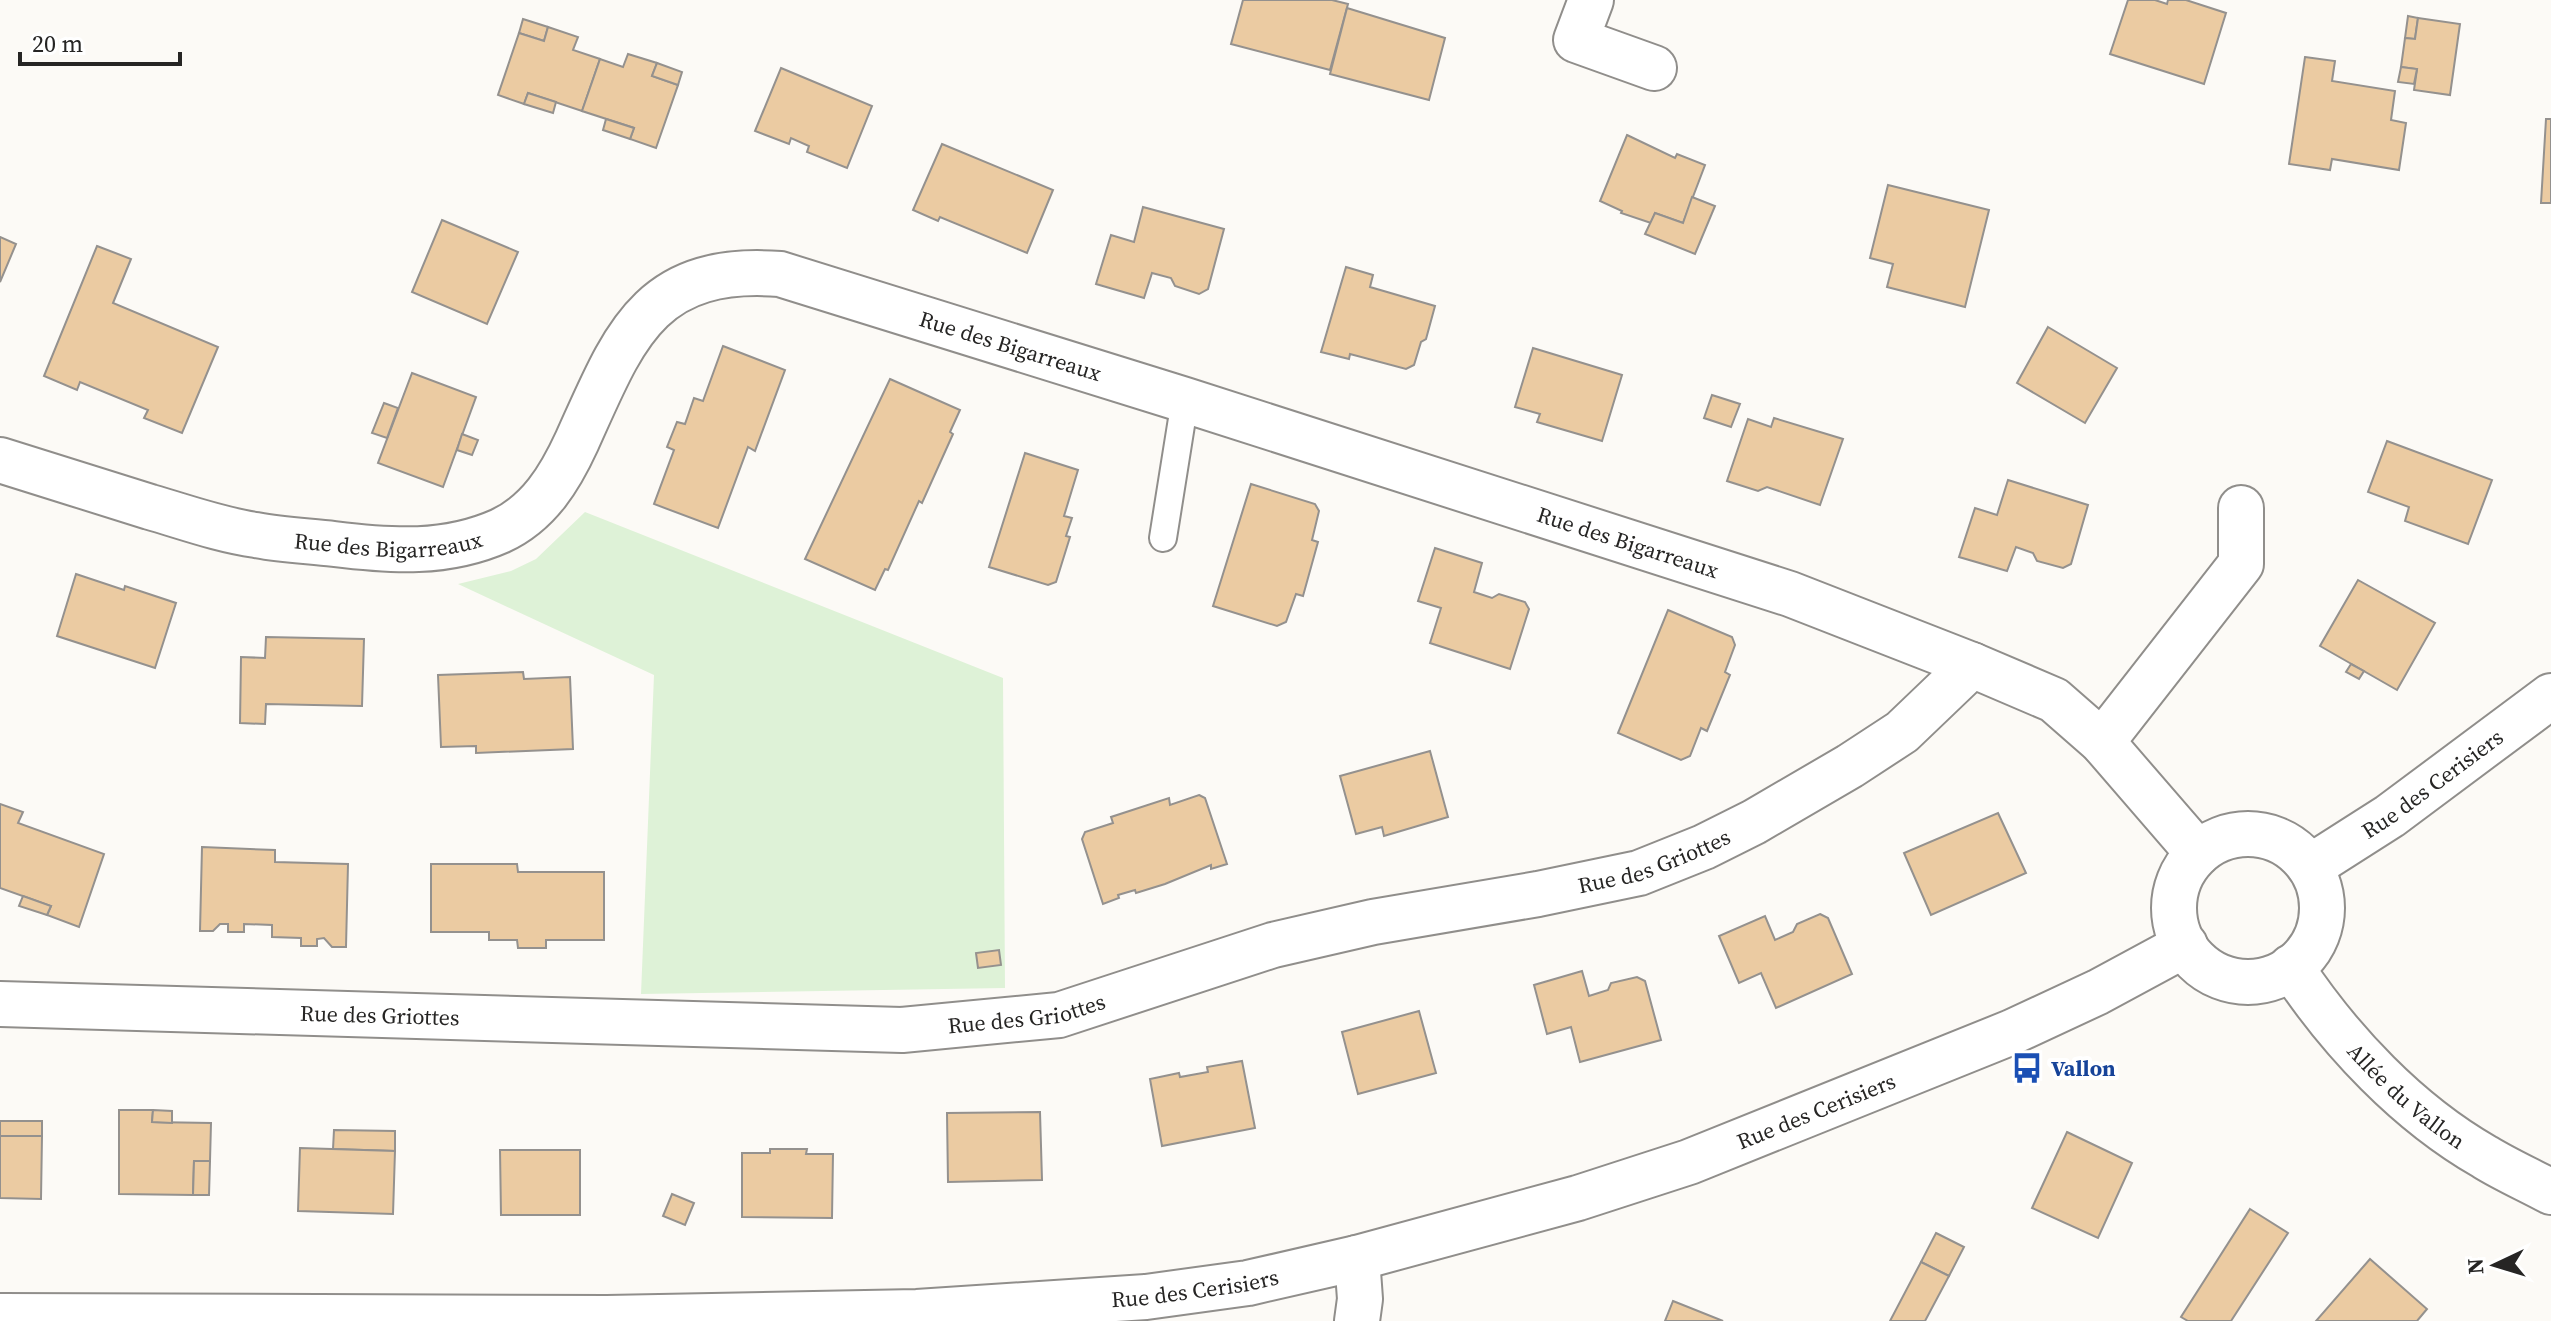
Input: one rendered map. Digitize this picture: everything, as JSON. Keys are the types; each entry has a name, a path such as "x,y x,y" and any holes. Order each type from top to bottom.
{"street":[{"path":"1591,0 1576,40 1654,68"},
{"name":"Rue des Bigarreaux","path":"0,460 208,525 254,535 389,551 428,550 468,542 502,530 525,516 547,495 567,464 610,367 652,307 671,293 695,282 729,274 759,272 800,278 1790,594 1972,665 2054,700 2102,742 2198,853"},
{"path":"2102,742 2241,564 2241,508"},
{"name":"Rue des Griottes","path":"0,1004 902,1030 1059,1015 1273,945 1373,922 1639,873 1704,847 1754,822 1850,766 1902,732 1972,665"},
{"name":"Rue des Cerisiers","path":"2310,867 2390,816 2551,696"},
{"path":"2257,834 2287,845 2310,867 2317,881 2322,913 2313,943 2304,957 2291,967 2267,979 2240,981 2202,966 2185,945 2175,922 2175,897 2182,873 2198,853 2225,837 2257,834"},
{"name":"Rue des Cerisiers","path":"0,1316 162,1319 607,1318 917,1312 1146,1297 1248,1283 1357,1258 1578,1198 1689,1162 2012,1032 2098,992 2185,945"},
{"name":"Allée du Vallon","path":"2291,967 2316,1003 2378,1073 2429,1119 2483,1156 2551,1192"},
{"path":"1357,1258 1360,1299 1357,1321"}],"lane":[{"path":"1163,538 1185,400"}],"green space":[{"path":"585,512 1003,678 1005,988 641,994 654,675 458,584 511,571 536,559"}],"building":[{"path":"1243,0 1332,0 1348,4 1330,70 1231,44"},
{"path":"2128,0 2155,0 2167,4 2168,0 2186,0 2226,13 2204,84 2110,54"},
{"path":"1347,8 1445,38 1429,100 1330,74"},
{"path":"2408,16 2418,18 2415,39 2405,38"},
{"path":"2418,18 2460,24 2450,95 2414,90 2417,69 2401,67 2405,38 2415,39"},
{"path":"523,19 548,27 544,41 519,33"},
{"path":"548,27 578,37 573,50 600,59 582,111 528,93 524,104 498,95 519,33 544,41"},
{"path":"628,54 657,63 652,76 678,85 656,148 630,139 634,128 582,111 600,59 623,67"},
{"path":"2305,57 2335,61 2332,81 2395,91 2391,120 2406,123 2399,170 2332,159 2330,170 2289,164"},
{"path":"657,63 682,72 678,85 652,76"},
{"path":"2401,67 2417,69 2414,84 2398,82"},
{"path":"781,68 872,106 847,168 807,152 809,146 791,138 789,144 755,131"},
{"path":"528,93 556,102 553,113 524,104"},
{"path":"606,119 634,128 630,139 603,130"},
{"path":"2546,119 2551,119 2551,203 2541,203"},
{"path":"1627,135 1675,158 1677,154 1705,165 1683,223 1655,213 1651,223 1621,213 1600,201"},
{"path":"942,144 1053,190 1027,253 940,217 938,221 913,210"},
{"path":"1888,185 1989,210 1965,307 1887,287 1893,264 1870,258"},
{"path":"1692,197 1715,206 1695,254 1645,234 1655,213 1683,223"},
{"path":"1143,207 1224,229 1208,289 1199,294 1175,286 1171,278 1152,273 1144,298 1096,284 1111,235 1134,242"},
{"path":"442,220 518,252 487,324 412,292"},
{"path":"0,237 16,244 0,282"},
{"path":"97,246 131,259 113,303 218,347 182,433 144,418 148,410 80,382 77,390 44,376"},
{"path":"1346,267 1373,275 1370,287 1435,306 1426,339 1421,342 1414,365 1406,369 1350,354 1349,359 1321,352"},
{"path":"2048,327 2117,368 2085,423 2017,383"},
{"path":"723,346 785,370 755,451 748,447 718,528 654,504 674,450 667,447 677,422 685,424 694,398 703,401"},
{"path":"1533,348 1622,375 1602,441 1537,422 1540,414 1515,407"},
{"path":"412,373 476,397 443,487 378,463"},
{"path":"890,379 960,410 950,432 953,434 922,503 919,501 888,570 885,569 875,590 805,559"},
{"path":"1712,395 1740,404 1731,427 1704,418"},
{"path":"384,403 398,408 387,438 372,433"},
{"path":"1774,418 1843,439 1820,505 1767,487 1758,491 1727,481 1748,419 1771,427"},
{"path":"462,434 478,440 472,455 457,450"},
{"path":"2387,441 2492,480 2468,544 2405,521 2409,507 2368,492"},
{"path":"1025,453 1078,470 1064,516 1072,518 1066,536 1070,537 1056,582 1048,585 989,567"},
{"path":"2008,480 2088,505 2071,564 2063,568 2037,561 2033,553 2016,547 2007,571 1959,557 1975,508 1997,515"},
{"path":"1251,484 1315,504 1319,511 1312,540 1318,542 1303,596 1296,594 1286,622 1277,626 1213,606"},
{"path":"1435,548 1482,563 1474,592 1492,598 1499,594 1525,602 1529,609 1510,669 1430,643 1441,608 1418,601"},
{"path":"76,574 176,603 155,668 57,636"},
{"path":"2358,580 2435,623 2397,690 2320,646"},
{"path":"1668,610 1732,637 1735,645 1725,672 1730,675 1707,731 1701,728 1690,756 1681,760 1618,733"},
{"path":"266,637 364,639 362,706 266,704 265,724 240,723 241,657 265,658"},
{"path":"2351,664 2364,671 2359,679 2346,672"},
{"path":"523,672 524,679 570,677 573,749 476,753 476,746 441,747 438,675"},
{"path":"1430,751 1448,817 1384,836 1382,827 1356,834 1340,776"},
{"path":"1199,795 1205,798 1227,864 1211,869 1211,865 1165,884 1118,895 1119,898 1103,904 1082,839 1085,832 1113,823 1111,817 1169,798 1170,805"},
{"path":"0,804 23,812 18,823 104,854 79,927 47,915 51,906 0,888"},
{"path":"1998,813 2026,873 1931,915 1904,853"},
{"path":"202,847 275,850 275,862 348,864 346,947 332,947 324,938 317,939 317,946 301,946 301,938 272,937 272,925 244,924 244,932 228,932 228,924 220,924 213,931 200,931"},
{"path":"431,864 517,864 518,872 604,872 604,940 546,940 546,948 518,948 517,940 489,940 489,932 431,932"},
{"path":"23,896 51,906 47,915 19,906"},
{"path":"1820,914 1828,918 1852,974 1776,1008 1761,973 1739,983 1719,936 1765,916 1775,940 1793,932 1797,924"},
{"path":"999,950 1001,965 978,968 976,953"},
{"path":"1582,971 1589,996 1608,990 1611,983 1637,977 1645,981 1661,1040 1580,1062 1571,1027 1547,1034 1534,985"},
{"path":"1419,1011 1436,1073 1358,1094 1342,1032"},
{"path":"1242,1061 1255,1128 1162,1146 1150,1079 1179,1073 1180,1077 1208,1072 1207,1067"},
{"path":"119,1110 153,1110 152,1122 211,1123 210,1161 194,1161 193,1195 119,1194"},
{"path":"153,1110 172,1111 172,1123 152,1122"},
{"path":"1040,1112 1042,1180 948,1182 947,1113"},
{"path":"0,1121 42,1121 42,1136 0,1136"},
{"path":"334,1130 395,1131 395,1151 333,1149"},
{"path":"2067,1132 2132,1163 2098,1238 2032,1208"},
{"path":"0,1136 42,1136 41,1199 0,1198"},
{"path":"300,1148 395,1151 393,1214 298,1211"},
{"path":"770,1149 807,1149 806,1154 833,1154 832,1218 742,1217 742,1153 770,1153"},
{"path":"500,1150 580,1150 580,1215 501,1215"},
{"path":"194,1161 210,1161 209,1195 193,1195"},
{"path":"672,1194 694,1203 685,1225 663,1216"},
{"path":"2250,1209 2288,1233 2231,1321 2188,1321 2181,1317"},
{"path":"1936,1233 1964,1247 1949,1276 1921,1262"},
{"path":"2370,1259 2427,1309 2417,1321 2316,1321"},
{"path":"1921,1262 1949,1276 1925,1321 1890,1321"},
{"path":"1673,1301 1723,1321 1665,1321"}],"place":[{"name":"Vallon","path":"2027,1068"}]}
